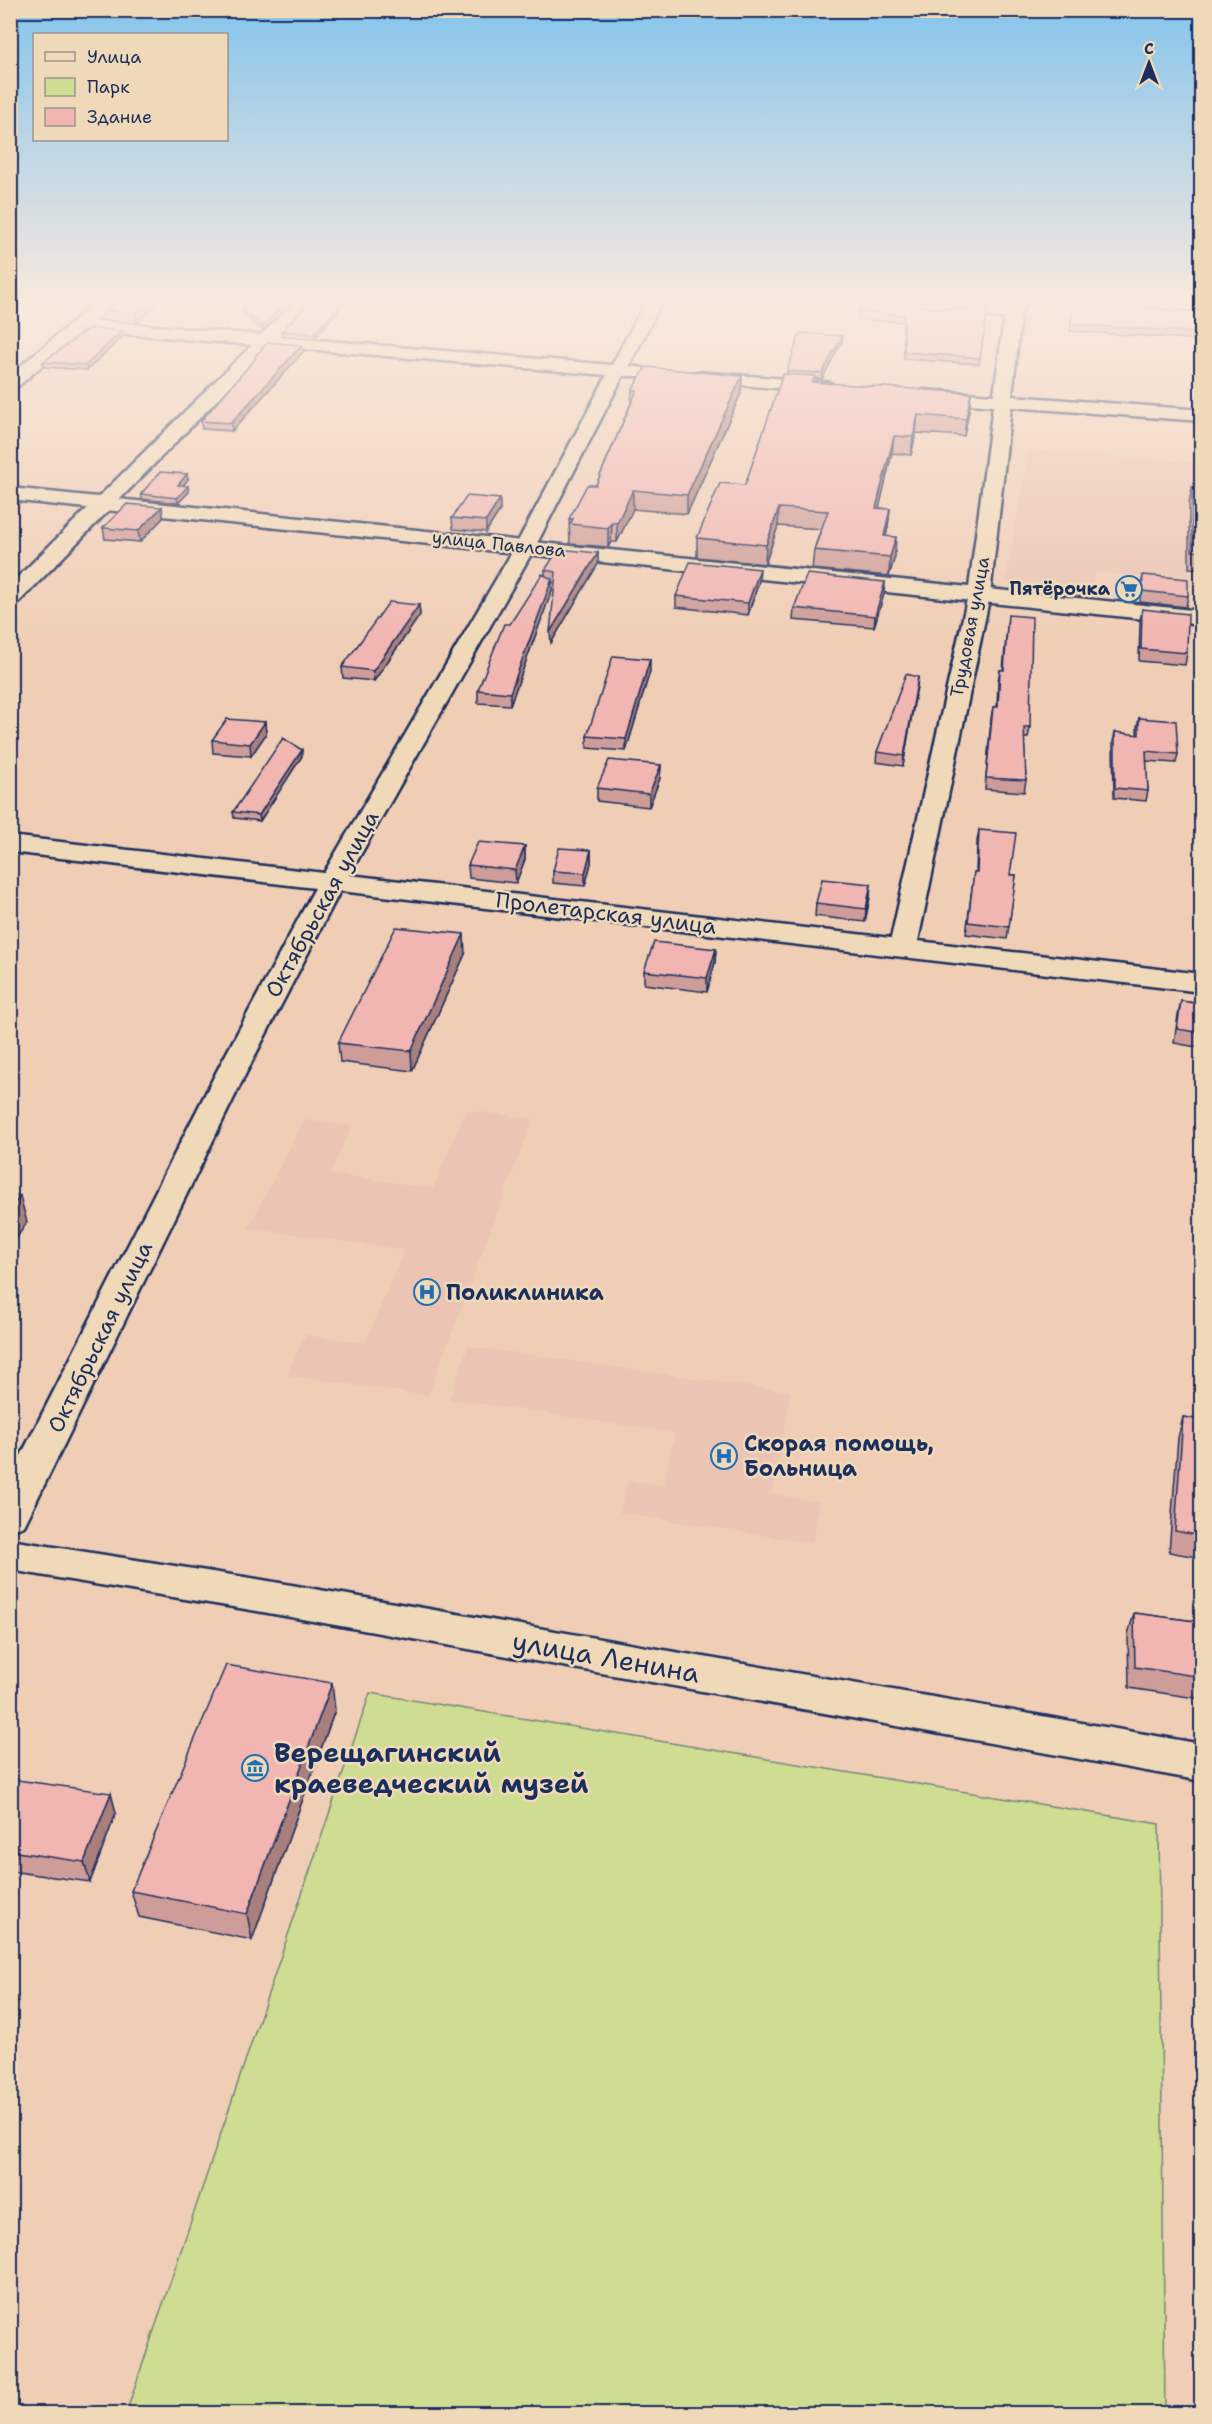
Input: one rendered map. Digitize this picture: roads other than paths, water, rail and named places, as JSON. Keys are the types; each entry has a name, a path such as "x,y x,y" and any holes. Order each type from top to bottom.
{"street":[{"path":"10,598 190,416"},
{"name":"Октябрьская улица","path":"10,1516 232,1071 332,882 525,546 593,416"},
{"name":"Трудовая улица","path":"903,947 979,595 1002,416"},
{"name":"улица Павлова","path":"10,494 1202,618"},
{"name":"Пролетарская улица","path":"10,844 1202,983"},
{"name":"улица Ленина","path":"10,1555 256,1595 1202,1763"}],"place":[{"name":"Пятёрочка","path":"1129,589"},
{"name":"Поликлиника","path":"427,1292"},
{"name":"Скорая помощь, Больница","path":"724,1456"},
{"name":"Верещагинский краеведческий музей","path":"255,1768"}]}
